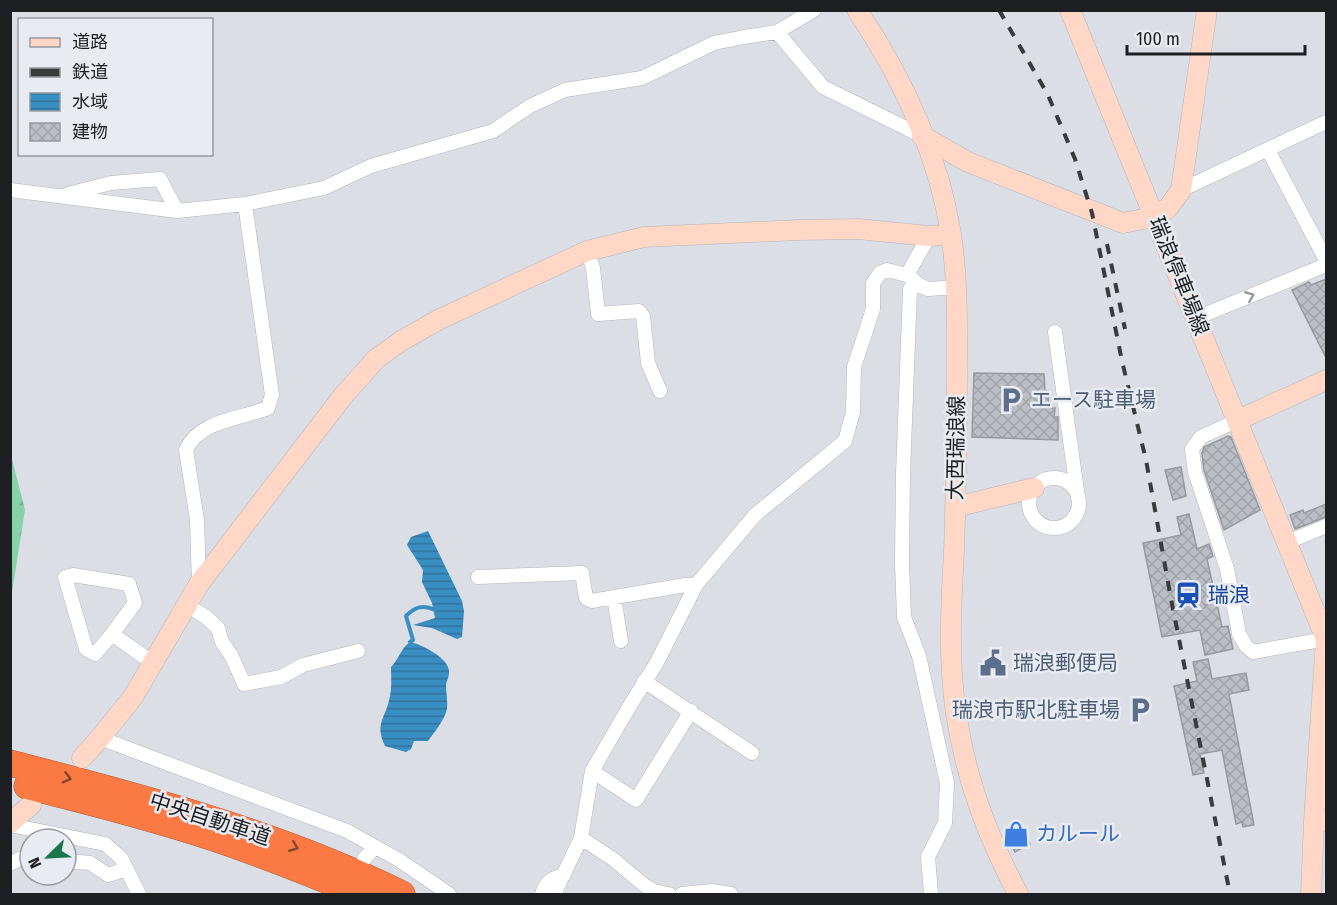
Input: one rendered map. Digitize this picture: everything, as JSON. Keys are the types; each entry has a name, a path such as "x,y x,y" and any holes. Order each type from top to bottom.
{"highway":[{"name":"中央自動車道","path":"10,764 144,798 238,827 351,871 402,894"},
{"name":"中央自動車道","path":"10,782 135,814 213,838 290,865 360,894"}],"street":[{"path":"10,190 177,210 245,204 324,188 371,166 493,131 530,106 565,90 642,78 714,44 777,32 814,10"},
{"name":"大西瑞浪線","path":"857,10 884,50 896,73 922,135 937,174 951,235 957,287 951,668 962,750 983,820 1018,894"},
{"name":"瑞浪停車場線","path":"1070,10 1326,639"},
{"path":"777,32 823,87 922,135 968,162 1092,213 1124,223 1154,217 1168,208 1180,190 1207,10"},
{"path":"1180,190 1326,122"},
{"path":"1268,150 1324,251"},
{"path":"59,196 111,183 160,179 177,210"},
{"path":"199,584 197,520 186,450 190,441 200,431 268,408 272,394 245,204"},
{"path":"82,758 133,697 199,584 343,396 376,359 400,341 440,319 587,251 644,237 699,233 858,229 929,236 951,235"},
{"path":"907,275 929,236"},
{"path":"587,251 593,268 598,314 639,311 643,316 648,363 660,391"},
{"path":"1196,318 1326,265"},
{"path":"556,894 581,838 592,771 656,664 696,585 755,515 845,441 853,412 854,367 873,309 873,283 880,273 888,270 907,275 928,289 957,287"},
{"path":"919,285 910,290 902,563 903,617 919,656 946,783 945,823 928,857 931,894"},
{"path":"1034,488 1030,495 1030,512 1041,524 1049,527 1065,525 1072,520 1076,513 1078,498 1055,332"},
{"path":"1311,894 1320,821 1326,639 1253,651 1246,646 1239,634 1227,569 1195,472 1192,449 1201,436 1326,380"},
{"path":"955,507 1034,488 1047,479 1055,478 1070,484 1078,498"},
{"path":"1288,542 1326,526"},
{"path":"478,577 582,573 586,598 592,601 696,585"},
{"path":"73,575 129,584 135,603 112,634 95,654 86,649 65,578 73,575"},
{"path":"614,597 621,640"},
{"path":"187,605 218,628 222,642 232,657 244,684 281,677 303,665 358,651"},
{"path":"112,634 153,663"},
{"path":"644,681 752,753"},
{"path":"592,771 636,800 691,711"},
{"path":"932,718 956,711"},
{"path":"100,738 347,831 399,860 449,894"},
{"path":"10,824 30,805"},
{"path":"10,824 105,844 121,858 139,894"},
{"path":"581,838 613,859 644,885 654,891 669,894"},
{"path":"364,859 375,847"},
{"path":"78,862 90,863 108,875 126,869"},
{"path":"542,894 552,878 564,875"},
{"path":"681,894 712,891 732,894"}],"green space":[{"path":"11,455 25,510 11,599"}],"water":[{"path":"428,531 462,601 464,611 462,637 457,639 432,628 413,625 435,618 432,603 422,582 423,570 407,545 411,537"},
{"path":"410,642 437,655 446,663 449,672 446,685 447,709 444,718 428,741 414,741 411,749 406,752 385,746 381,726 391,693 391,667"}],"building":[{"path":"1326,279 1326,358 1292,290 1309,282 1311,285"},
{"name":"エース駐車場","path":"974,373 1044,374 1049,408 1055,408 1054,417 1058,417 1058,440 972,437"},
{"path":"1228,436 1231,437 1260,510 1224,530 1204,470 1202,453 1204,447"},
{"path":"1181,467 1186,496 1173,500 1165,470"},
{"path":"1326,504 1326,517 1295,529 1290,515 1303,510 1304,513"},
{"path":"1189,514 1197,549 1209,544 1213,556 1207,559 1222,627 1228,626 1233,649 1205,655 1200,630 1162,637 1143,543 1181,535 1177,517"},
{"path":"1208,659 1212,679 1246,673 1249,690 1229,694 1254,825 1243,827 1242,822 1236,824 1222,750 1200,754 1204,773 1193,775 1174,686 1197,681 1193,662"},
{"name":"カルール","path":"1020,823 1030,844 1015,852 1004,831"}],"waterway":[{"path":"410,642 413,640 406,616 419,607 435,610"}],"railway":[{"path":"999,10 1048,95 1075,159 1092,213 1122,361 1146,460 1171,599 1230,894"},
{"path":"1107,244 1125,329"}],"place":[{"name":"エース駐車場","path":"1011,400"},
{"name":"瑞浪","path":"1188,595"},
{"name":"瑞浪郵便局","path":"993,663"},
{"name":"瑞浪市駅北駐車場","path":"1140,710"},
{"name":"カルール","path":"1016,834"}]}
